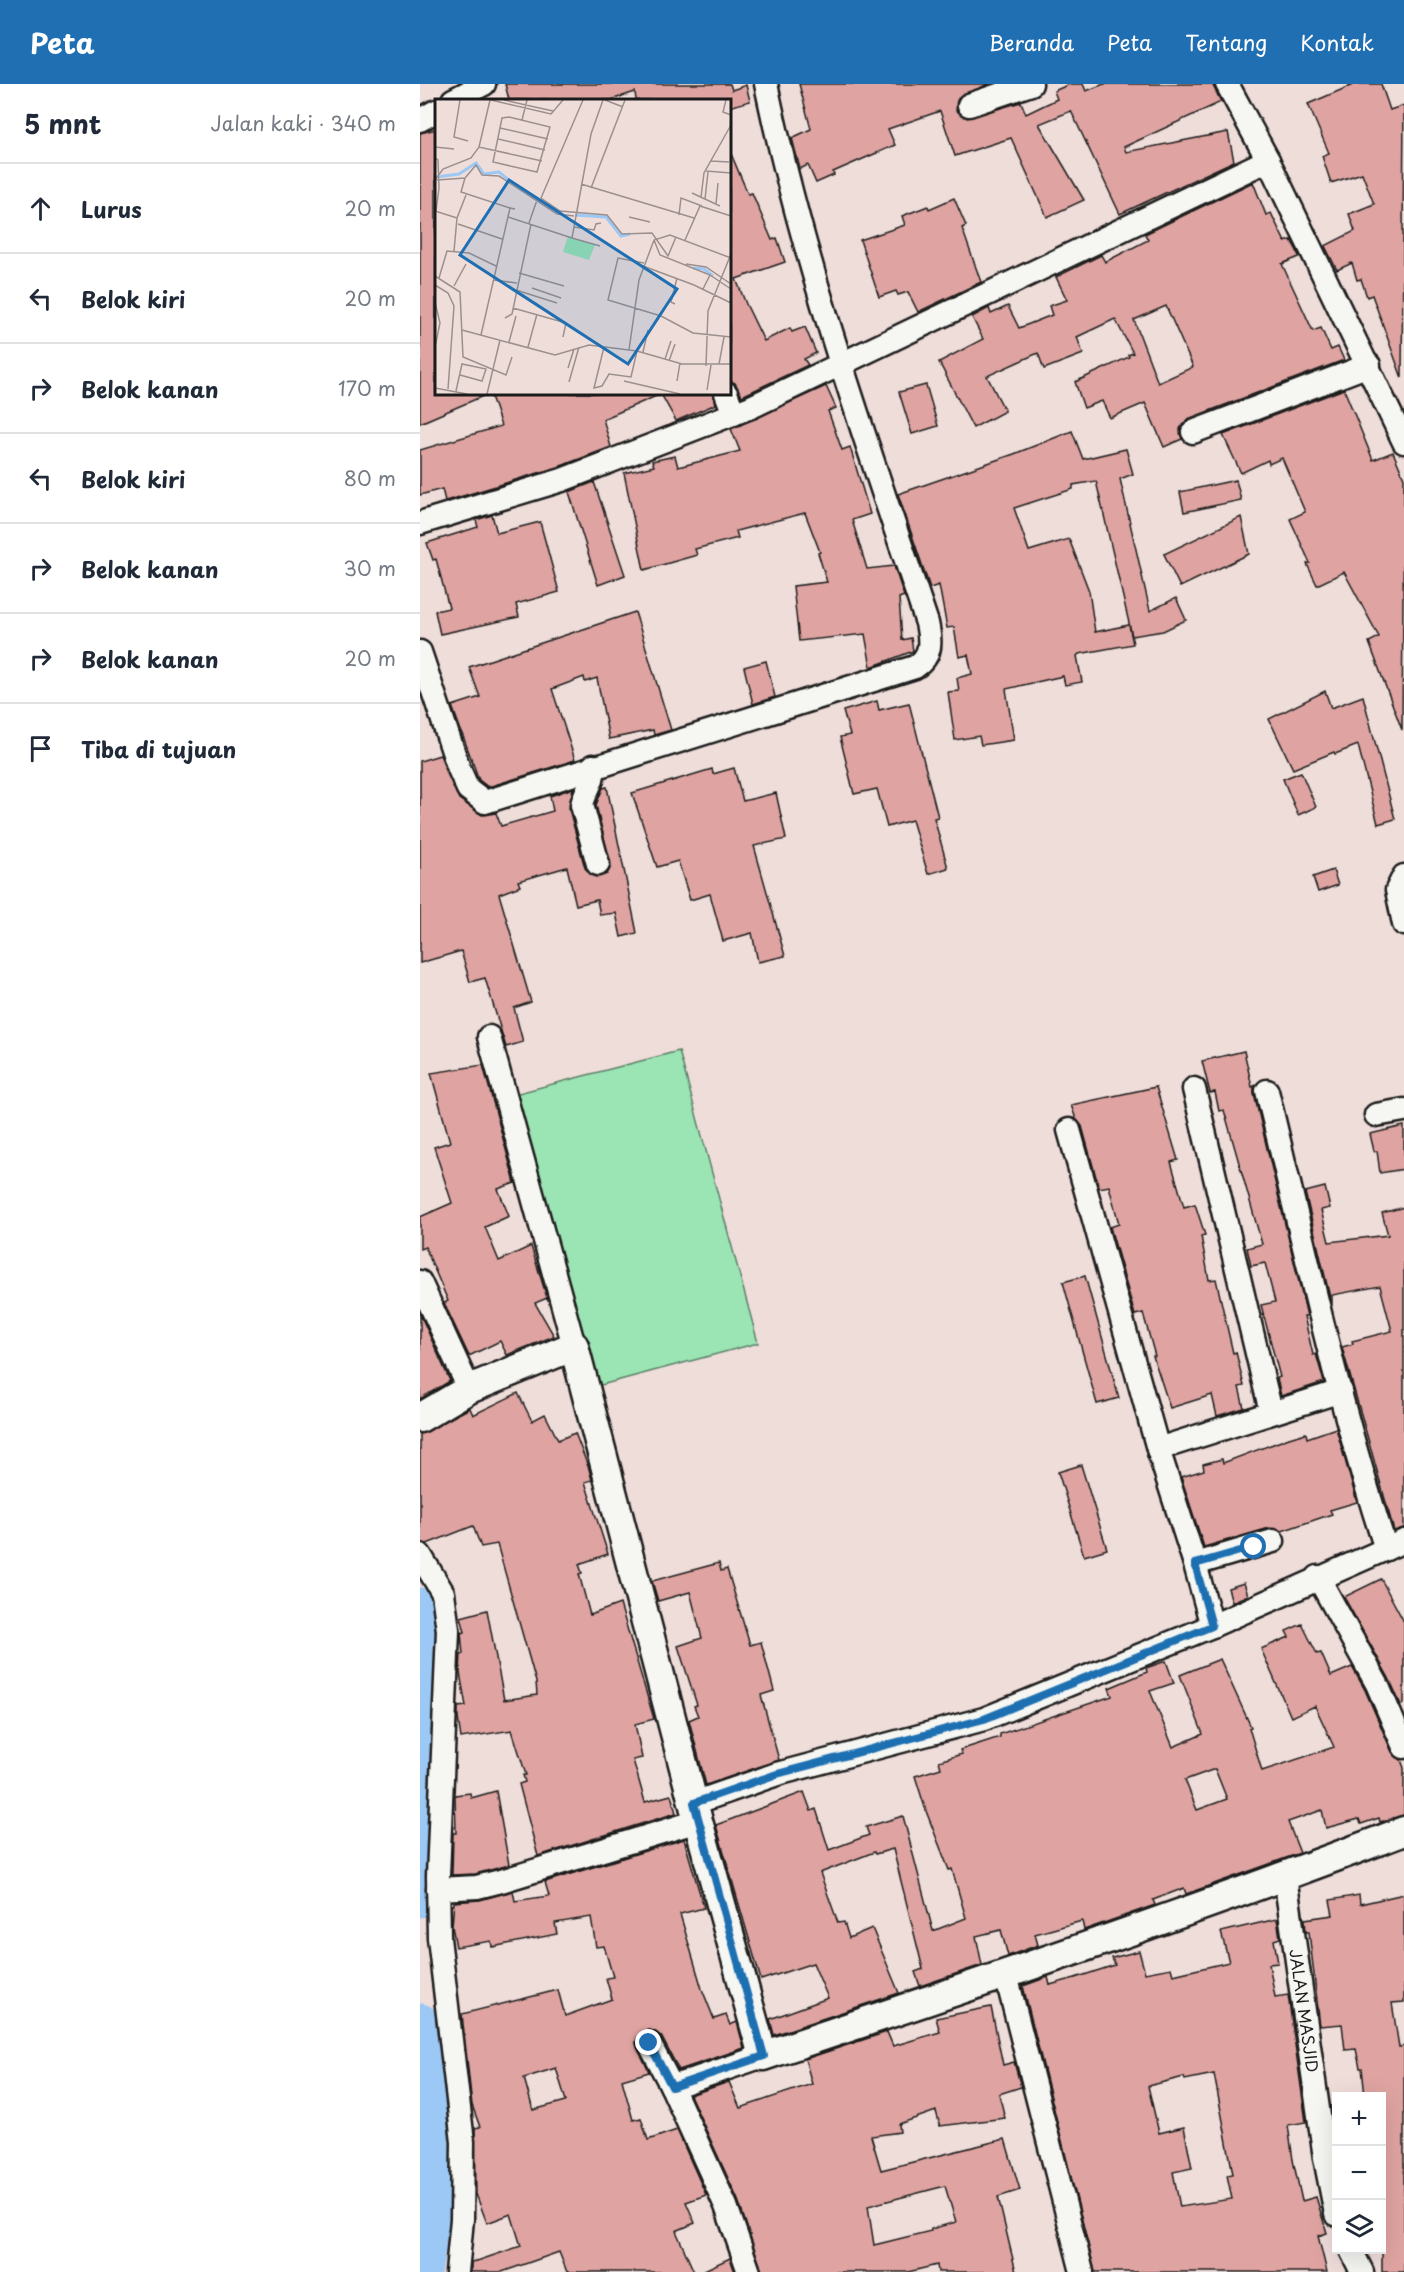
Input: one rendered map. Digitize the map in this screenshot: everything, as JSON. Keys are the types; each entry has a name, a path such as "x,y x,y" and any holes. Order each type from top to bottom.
{"street":[{"path":"455,99 484,84"},
{"path":"420,652 459,769 468,789 476,798 485,802 593,766 915,667 924,661 930,650 927,623 842,366 790,188 766,84"},
{"path":"969,105 1031,84"},
{"path":"1227,84 1268,160 1369,365 1395,400 1404,442"},
{"path":"420,120 435,112"},
{"path":"420,524 561,480 734,414 842,366 1268,160"},
{"path":"1193,432 1369,365"},
{"path":"726,394 734,414"},
{"path":"593,766 593,783 583,797 582,805 598,864"},
{"path":"1404,876 1397,890 1404,924"},
{"path":"489,1037 574,1346 696,1812 764,2056"},
{"path":"1194,1089 1271,1412"},
{"path":"431,1878 477,1887 511,1879 696,1812 777,1774 984,1719 1212,1626 1318,1577 1395,1545 1369,1498 1267,1091"},
{"path":"1376,1115 1404,1110"},
{"path":"1069,1130 1158,1449 1195,1564 1212,1626"},
{"path":"420,1282 469,1389"},
{"path":"420,1418 469,1389 574,1346"},
{"path":"1158,1449 1341,1391"},
{"path":"1195,1564 1273,1541"},
{"path":"420,1555 443,1593 448,1630 431,1878 463,2142 462,2219 457,2272"},
{"path":"1318,1577 1377,1684 1404,1747"},
{"path":"672,2087 1006,1975 1285,1877 1404,1831"},
{"name":"JALAN MASJID","path":"1285,1877 1324,2158 1333,2200"},
{"path":"1006,1975 1082,2272"},
{"path":"649,2043 672,2087 726,2206 749,2272"},
{"path":"1353,2254 1362,2272"}],"green space":[{"path":"679,1051 758,1343 586,1389 507,1096"}],"building":[{"path":"505,84 730,84 732,90 746,85 750,101 730,107 730,99 636,99 635,92 614,99 509,99"},
{"path":"799,84 989,84 959,97 956,110 967,118 1021,102 1026,114 1057,99 1054,91 1070,84 1083,84 1086,91 1104,84 1212,84 1221,102 1124,147 1126,152 1228,132 1234,161 1120,214 1071,111 1039,124 1084,200 1047,217 1011,138 955,156 940,111 888,129 895,145 833,172 834,175 816,183 808,165 800,169 792,138 811,129"},
{"path":"1355,84 1381,84 1390,110 1404,105 1402,378 1372,295 1367,297 1361,279 1357,280 1352,263 1337,270 1325,246 1355,231 1349,214 1374,204 1362,173 1331,183 1322,156 1329,153 1308,104"},
{"path":"435,129 435,394 488,394 420,423 420,133"},
{"path":"730,151 748,194 752,193 772,240 777,238 785,262 736,279 746,304 764,341 790,328 792,332 805,327 816,353 804,359 808,365 742,396 735,383 730,380"},
{"path":"1253,182 1266,215 1271,213 1285,242 1291,240 1297,251 1299,257 1282,264 1313,331 1321,328 1331,350 1338,347 1344,360 1188,419 1180,429 1182,439 1164,447 1145,403 1110,418 1102,401 1084,408 1075,382 1133,353 1115,319 1077,337 1083,354 1044,369 1038,353 987,376 1005,411 973,428 939,362 983,339 972,317 989,308 991,314 1008,306 1019,328 1052,315 1049,306 1067,300 1056,277 1101,255 1105,262 1148,240 1145,234","holes":["1166,306 1193,367 1158,383 1134,320"]},
{"path":"954,198 966,226 962,228 981,282 918,312 908,292 898,295 896,291 879,297 860,240 905,225 902,216 928,206 929,209"},
{"path":"926,385 938,426 912,434 899,392"},
{"path":"826,386 836,408 828,411 842,450 850,447 870,514 852,520 867,569 894,566 904,596 899,598 902,640 911,638 913,651 871,667 865,634 799,641 793,586 827,582 818,553 820,552 805,513 736,531 738,538 695,549 697,555 644,570 624,473 654,466 652,461 675,456 678,467 740,451 731,429"},
{"path":"1344,389 1373,460 1393,452 1404,478 1402,730 1369,642 1379,637 1344,572 1317,585 1307,564 1310,563 1290,519 1305,512 1282,458 1269,464 1268,460 1241,473 1223,435"},
{"path":"490,394 661,394 603,419 611,447 558,467 445,501 442,489 420,495 420,450 501,426"},
{"path":"661,394 713,394 716,404 676,421"},
{"path":"1072,431 1083,459 1126,449 1133,474 1120,479 1150,611 1176,598 1186,620 1163,631 1132,636 1096,481 1073,485 1073,489 1014,508 1029,551 1069,539 1089,591 1095,632 1129,625 1133,644 1079,654 1077,656 1082,682 1065,685 1063,676 1006,689 1014,740 981,745 979,736 955,740 948,692 959,691 957,678 972,674 968,655 959,657 954,627 947,628 939,585 930,588 898,494 1014,454"},
{"path":"1236,480 1241,500 1184,512 1180,492"},
{"path":"594,482 625,575 598,585 569,492"},
{"path":"492,515 497,533 540,522 559,592 516,604 519,617 440,634 435,611 449,608 436,559 433,560 427,543 478,527 476,520"},
{"path":"1241,517 1249,554 1180,587 1164,554"},
{"path":"635,612 671,730 654,735 653,730 609,739 597,678 585,682 584,677 552,689 575,760 488,787 479,780 452,706 480,697 469,667"},
{"path":"766,661 775,697 753,704 744,667"},
{"path":"1325,691 1331,708 1363,696 1395,819 1378,824 1358,745 1293,769 1269,719"},
{"path":"877,701 879,710 909,703 938,817 934,818 948,868 928,874 912,820 887,827 877,789 854,794 840,737 850,735 843,711"},
{"path":"440,755 459,799 482,815 496,813 501,826 553,811 550,796 573,788 569,809 585,868 595,877 607,874 611,867 596,805 603,788 607,787 637,933 621,937 616,913 600,915 597,900 576,905 567,867 518,881 520,886 499,894 531,1002 514,1008 523,1042 506,1047 485,978 470,982 461,951 420,963 420,761"},
{"path":"734,768 743,801 776,793 786,839 754,846 785,956 758,962 752,933 723,941 710,894 690,900 678,861 657,867 632,793 712,769 713,774"},
{"path":"1301,772 1316,807 1298,815 1283,779"},
{"path":"1333,870 1338,885 1318,892 1313,877"},
{"path":"1244,1051 1307,1316 1304,1316 1313,1355 1316,1354 1324,1382 1281,1396 1277,1378 1280,1377 1261,1305 1275,1302 1265,1263 1251,1266 1247,1248 1262,1244 1224,1110 1219,1111 1215,1092 1210,1093 1202,1061"},
{"path":"483,1065 515,1183 498,1189 509,1216 485,1227 499,1261 531,1246 547,1298 535,1303 554,1336 507,1355 500,1341 469,1356 444,1303 448,1301 425,1247 420,1249 420,1217 452,1203 434,1147 450,1142 431,1073"},
{"path":"1156,1087 1178,1160 1171,1162 1184,1207 1195,1204 1205,1235 1201,1236 1209,1280 1216,1279 1233,1353 1236,1352 1244,1386 1239,1387 1244,1408 1217,1416 1212,1395 1170,1408 1153,1356 1155,1356 1143,1313 1135,1315 1110,1227 1119,1224 1109,1186 1099,1188 1082,1126 1076,1119 1071,1105"},
{"path":"1404,1126 1404,1169 1380,1173 1377,1151 1374,1151 1370,1134"},
{"path":"1325,1187 1330,1208 1321,1210 1329,1242 1388,1235 1382,1213 1404,1207 1404,1528 1394,1531 1342,1347 1353,1344 1352,1341 1392,1331 1380,1286 1332,1295 1332,1306 1305,1192"},
{"path":"1085,1276 1119,1398 1097,1404 1063,1282"},
{"path":"420,1314 450,1381 420,1399"},
{"path":"518,1393 532,1421 545,1414 558,1440 575,1433 589,1469 592,1480 585,1482 608,1554 579,1564 582,1573 579,1574 590,1615 620,1604 654,1719 635,1724 642,1758 633,1760 645,1802 671,1795 676,1813 538,1856 519,1784 525,1782 523,1775 526,1775 512,1730 461,1738 458,1718 458,1707 466,1706 460,1673 461,1654 463,1654 461,1633 465,1632 461,1617 487,1610 504,1700 537,1695 536,1682 497,1544 481,1547 473,1526 427,1544 420,1542 420,1434 470,1408 473,1415"},
{"path":"1336,1428 1357,1502 1330,1510 1332,1514 1282,1531 1269,1528 1204,1547 1181,1477 1204,1470 1203,1464 1222,1459 1223,1463 1289,1438 1306,1433 1307,1438"},
{"path":"1081,1465 1107,1549 1084,1556 1058,1472"},
{"path":"719,1563 721,1571 727,1569 750,1645 761,1642 774,1691 761,1695 779,1760 706,1785 689,1720 698,1716 694,1706 697,1705 678,1646 702,1638 690,1592 658,1601 652,1581"},
{"path":"1381,1579 1404,1622 1404,1704 1401,1705 1389,1678 1344,1597"},
{"path":"1244,1583 1248,1595 1232,1602 1228,1588"},
{"path":"1302,1624 1317,1654 1321,1653 1331,1676 1352,1667 1365,1690 1392,1752 1401,1760 1404,1768 1404,1815 1380,1822 1379,1818 1361,1824 1359,1819 1326,1828 1322,1810 1288,1822 1300,1853 1186,1894 1184,1888 1153,1900 1155,1905 1084,1930 1082,1921 1035,1934 1038,1945 1008,1956 1001,1930 976,1936 982,1965 920,1986 915,1972 923,1969 893,1849 875,1854 874,1852 820,1873 838,1923 844,1922 849,1938 872,1928 899,1993 774,2035 770,2019 828,1998 813,1963 761,1980 716,1825 804,1792 811,1811 816,1809 829,1850 869,1835 866,1827 903,1816 933,1931 966,1918 952,1869 949,1870 915,1776 941,1768 939,1761 962,1754 960,1750 1112,1696 1109,1688 1147,1672 1146,1668 1166,1661 1174,1683 1150,1691 1173,1747 1203,1734 1180,1675 1220,1659 1251,1727 1249,1728 1262,1771 1334,1747 1315,1706 1291,1717 1261,1649 1289,1637 1286,1631","holes":["1215,1769 1227,1799 1197,1810 1185,1780"]},
{"path":"496,1791 509,1865 475,1874 452,1875 453,1833 456,1833 455,1795 470,1793 471,1798"},
{"path":"684,1839 704,1908 680,1914 702,1989 714,2019 726,2015 730,2025 737,2022 744,2048 679,2070 661,2036 650,2030 643,2031 636,2043 649,2072 622,2080 633,2120 641,2118 648,2140 677,2130 706,2195 686,2202 695,2223 676,2231 694,2272 567,2272 559,2252 502,2272 471,2272 471,2263 521,2246 511,2214 487,2223 476,2194 475,2128 480,2127 472,2105 462,2014 558,1990 565,2016 612,1999 606,1978 613,1977 604,1946 596,1947 591,1917 555,1923 557,1934 492,1947 491,1941 456,1947 452,1926 454,1902 480,1900 513,1891 515,1901 549,1896 545,1882","holes":["556,2068 566,2101 533,2110 524,2078"]},
{"path":"1404,1894 1404,2002 1392,2003 1399,2047 1404,2046 1404,2272 1382,2272 1382,2254 1386,2254 1386,2092 1365,2092 1362,2068 1360,2068 1356,2049 1345,2050 1342,2024 1320,2026 1309,1932 1306,1932 1305,1919 1333,1915 1330,1900 1359,1895 1360,1904"},
{"path":"1277,1919 1280,1938 1274,1940 1278,1963 1269,1964 1275,1997 1288,1995 1306,2122 1288,2125 1302,2201 1316,2197 1327,2233 1318,2236 1327,2272 1095,2272 1023,1986 1048,1977 1050,1985 1075,1978 1115,1965 1112,1958 1139,1951 1145,1973 1171,1968 1173,1975 1229,1962 1221,1932","holes":["1214,2074 1233,2174 1227,2175 1232,2199 1180,2207 1173,2172 1192,2168 1184,2127 1159,2133 1148,2086 1184,2077 1185,2080"]},
{"path":"991,2007 1003,2065 1014,2062 1021,2087 999,2094 1005,2118 940,2126 936,2111 899,2124 900,2132 871,2136 881,2170 1005,2139 1020,2190 998,2197 1016,2272 938,2272 937,2265 908,2272 762,2272 738,2200 690,2095 729,2082 740,2108 812,2084 805,2059 887,2032 893,2046 940,2032 936,2018","holes":["945,2186 956,2222 931,2229 931,2231 874,2245 868,2206"]},
{"path":"730,2258 735,2272 700,2272"}],"waterway":[{"path":"420,1607 425,1616 433,1685 426,1784 425,1861 420,1898"},
{"path":"420,2023 431,2144 432,2185 422,2272"}],"route":[{"path":"649,2043 672,2087 764,2056 694,1803 777,1774 984,1719 1212,1626 1195,1564 1254,1547"}]}
